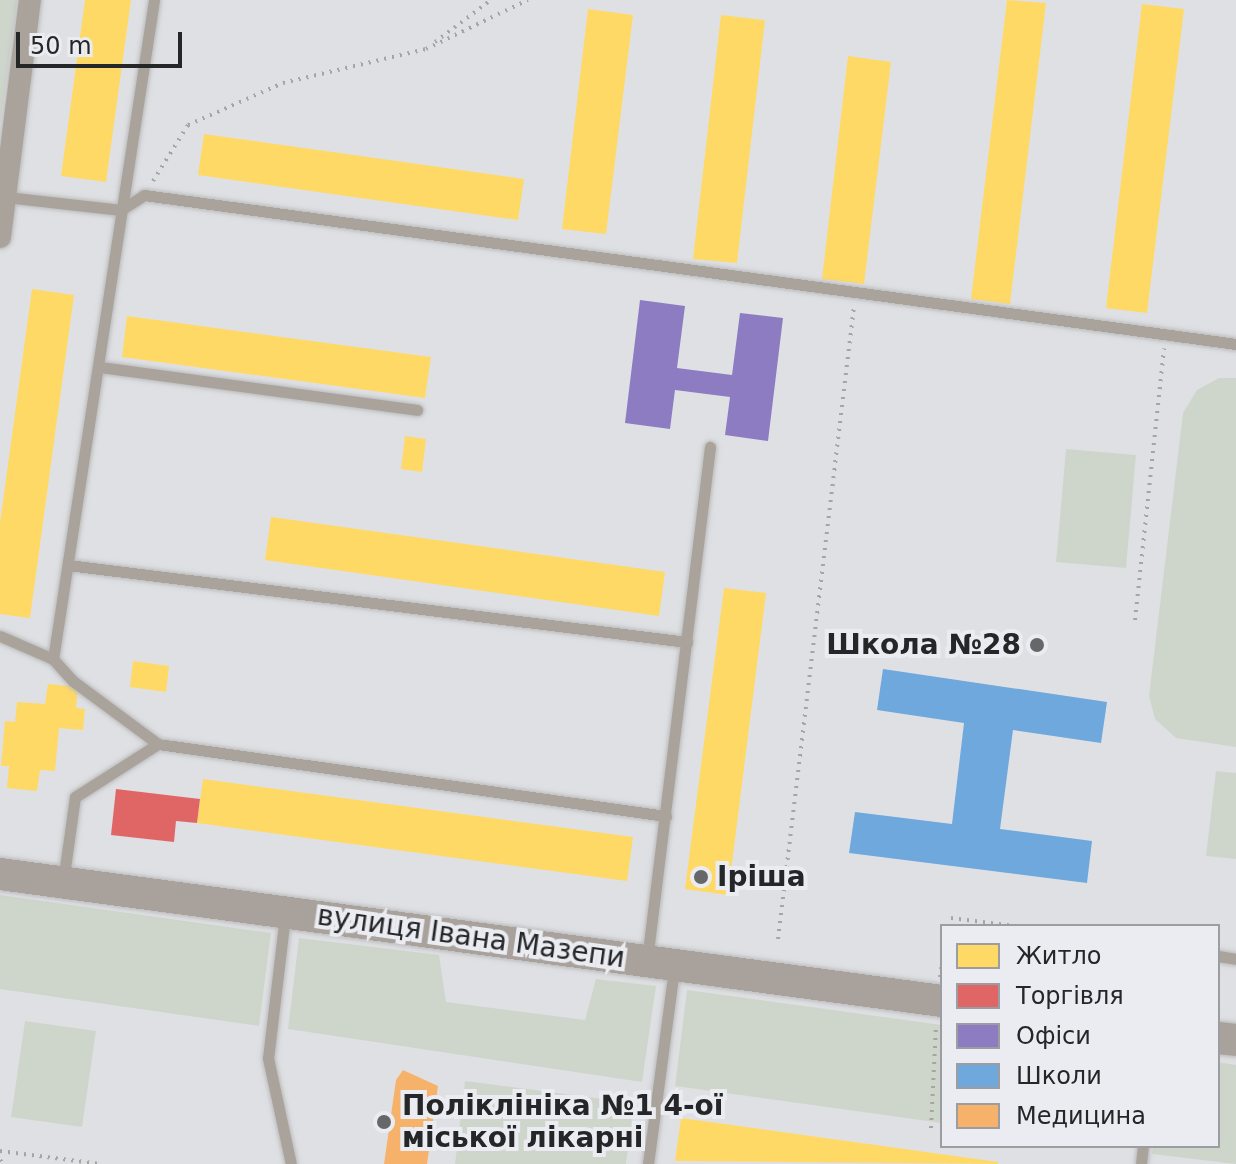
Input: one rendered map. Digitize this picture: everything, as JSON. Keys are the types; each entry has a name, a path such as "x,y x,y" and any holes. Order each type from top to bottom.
{"main road":[{"name":"вулиця Івана Мазепи","path":"0,874 940,1000"}],"street":[{"path":"0,237 6,197 4,168 30,0"}],"lane":[{"path":"53,659 154,0"},
{"path":"6,197 121,210 144,195 1236,344"},
{"path":"100,367 417,410"},
{"path":"648,1164 661,963 666,816 710,447"},
{"path":"68,565 687,642"},
{"path":"0,636 53,659 73,681 158,744 666,816"},
{"path":"63,882 75,797 158,744"},
{"path":"285,912 268,1058 291,1164"}],"path":[{"path":"426,49 491,0"},
{"path":"144,195 188,125 283,83 426,49 528,0"},
{"path":"778,939 856,293"},
{"path":"1135,620 1166,335"},
{"path":"950,924 951,918 998,924"},
{"path":"931,1128 940,1000"},
{"path":"0,1151 100,1164"},
{"path":"39,1156 39,1164"}],"shaded area":[{"path":"0,0 17,0 0,125"},
{"path":"1219,378 1236,378 1236,747 1176,738 1155,719 1149,696 1183,413 1197,390"},
{"path":"1066,449 1136,455 1126,568 1056,562"},
{"path":"1216,771 1236,773 1236,859 1206,856"},
{"path":"0,895 271,933 259,1026 0,989"},
{"path":"299,938 439,955 446,1002 585,1020 596,979 656,986 642,1082 288,1029"},
{"path":"687,990 940,1025 940,1123 675,1086"},
{"path":"25,1021 96,1031 82,1127 11,1117"},
{"path":"1220,1062 1236,1065 1236,1164 1152,1154 1153,1148 1220,1148"},
{"path":"465,1081 634,1103 626,1164 455,1164"}],"building: Житло":[{"path":"85,0 131,0 106,182 61,176"},
{"path":"1007,0 1046,3 1010,304 971,299"},
{"path":"1142,4 1184,9 1147,313 1106,308"},
{"path":"588,9 633,15 606,234 562,229"},
{"path":"721,15 765,20 737,263 693,259"},
{"path":"848,56 891,62 864,284 822,279"},
{"path":"204,134 524,179 518,220 198,175"},
{"path":"32,289 74,295 30,618 0,614 0,523"},
{"path":"127,316 431,357 425,398 122,357"},
{"path":"405,436 426,439 422,472 401,469"},
{"path":"271,517 665,572 659,616 265,560"},
{"path":"724,588 766,593 728,895 685,889"},
{"path":"133,661 169,666 166,692 130,687"},
{"path":"48,684 78,687 76,708 85,709 83,730 59,728 55,771 40,770 37,791 7,788 9,766 1,766 5,721 15,722 17,702 45,704"},
{"path":"203,779 633,837 627,881 197,823"},
{"path":"681,1118 998,1162 998,1164 675,1161"}],"building: Торгівля":[{"path":"116,789 200,799 197,823 176,821 174,842 111,835"}],"building: Офіси":[{"path":"640,300 685,306 677,368 732,375 740,313 783,318 768,441 725,435 730,397 675,390 670,429 625,423"}],"building: Школи":[{"path":"883,669 1107,702 1101,743 1013,730 1000,829 1092,841 1087,883 849,853 855,812 952,824 964,723 877,710"}],"building: Медицина":[{"path":"403,1070 438,1086 427,1164 384,1164 396,1080"}],"place":[{"name":"Школа №28","path":"1037,645"},
{"name":"Іріша","path":"701,877"},
{"name":"Поліклініка №1 4-ої міської лікарні","path":"384,1122"}]}
